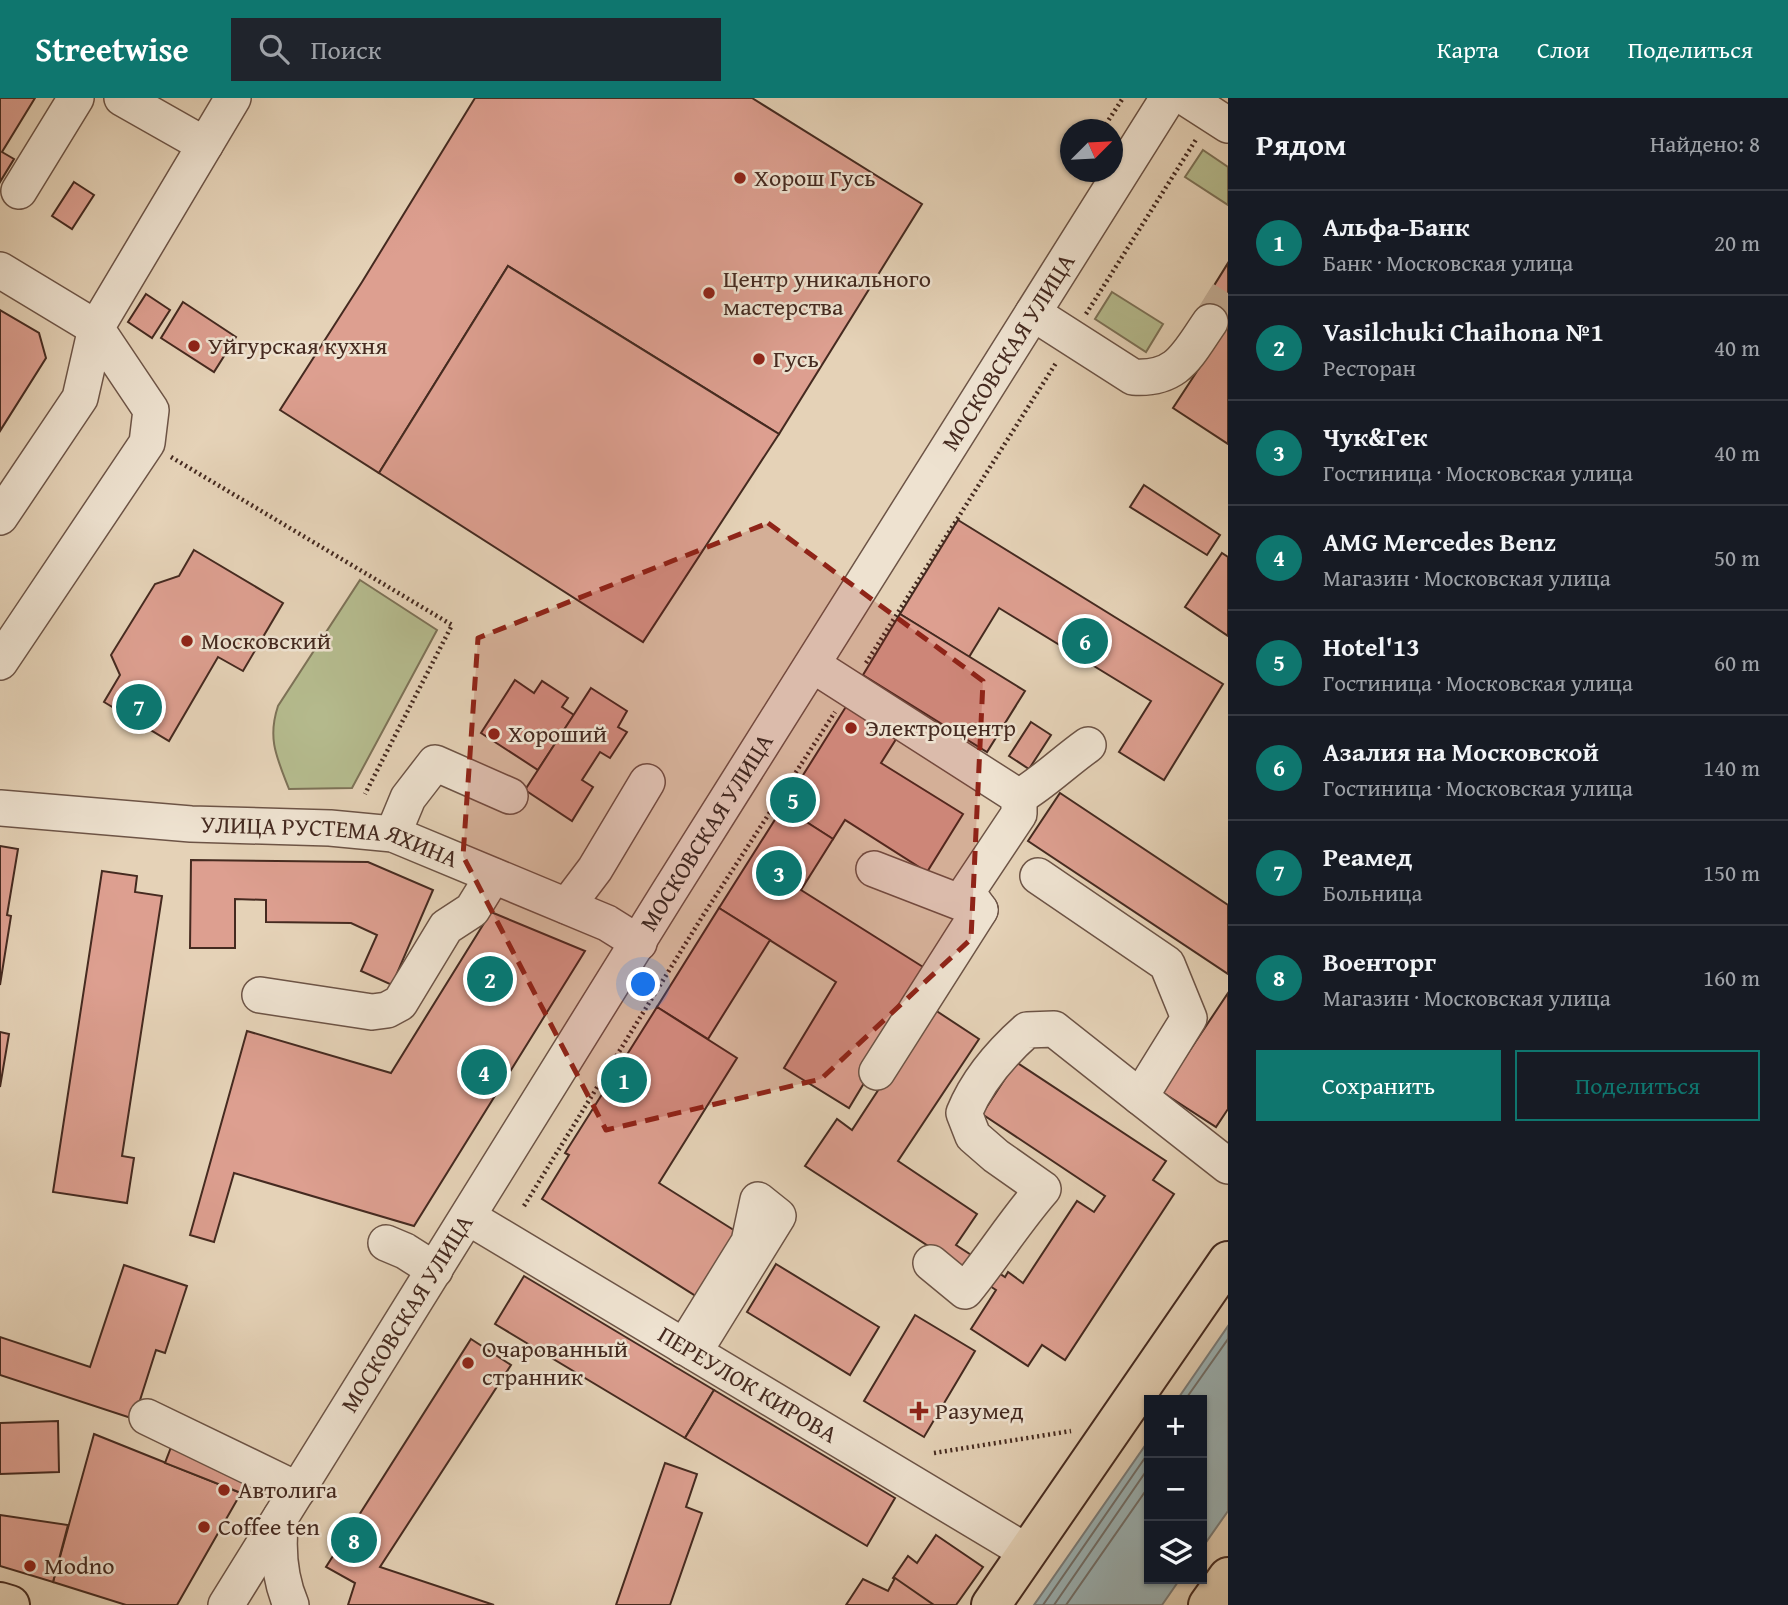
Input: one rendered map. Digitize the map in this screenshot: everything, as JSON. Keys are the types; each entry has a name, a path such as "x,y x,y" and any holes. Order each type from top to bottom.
{"main road":[{"path":"990,1605 1228,1261"},
{"path":"1208,1605 1228,1577"},
{"path":"0,1602 10,1605"}],"street":[{"path":"19,191 76,98"},
{"path":"122,98 205,145"},
{"path":"0,517 80,398 96,327 233,98"},
{"name":"МОСКОВСКАЯ УЛИЦА","path":"226,1605 1168,98"},
{"path":"0,271 96,327 149,426 0,662"},
{"path":"1033,313 1133,377 1152,379 1181,364 1210,322"},
{"path":"813,665 1019,797"},
{"path":"1019,797 1041,784 1057,767 1088,745"},
{"path":"393,834 408,797 435,764 510,796"},
{"path":"567,906 595,869 647,782"},
{"path":"980,910 967,892 1018,814 1019,797"},
{"name":"УЛИЦА РУСТЕМА ЯХИНА","path":"0,808 177,823 330,828 393,834 607,923 639,943"},
{"path":"874,869 980,910"},
{"path":"260,995 372,1012 387,1010 400,1003 446,927 472,910 493,876"},
{"path":"1038,876 1167,964 1189,1018 1140,1097"},
{"path":"877,1072 980,910"},
{"path":"930,1263 965,1291 1002,1245 1021,1214 1043,1189 996,1156 974,1136 964,1113 972,1092 1012,1043 1027,1030 1054,1029 1228,1166"},
{"name":"ПЕРЕУЛОК КИРОВА","path":"468,1217 1027,1552"},
{"path":"386,1243 405,1251 435,1270"},
{"path":"147,1418 289,1504 278,1542 279,1565 291,1605"}],"path":[{"path":"1109,119 1123,98"},
{"path":"524,1206 702,917 1071,338 1208,113"},
{"path":"149,426 452,625 365,794"},
{"path":"934,1454 1072,1431"}],"highlighted area":[{"path":"768,523 983,681 971,939 821,1079 606,1130 463,856 478,638"}],"green space":[{"path":"1203,150 1228,167 1228,205 1185,177"},
{"path":"1112,292 1163,324 1146,352 1095,319"},
{"path":"360,580 437,630 352,788 289,789 273,739 278,706"}],"water":[{"path":"1228,1326 1228,1511 1207,1541 1207,1395 1180,1395"},
{"path":"1144,1447 1144,1584 1177,1584 1162,1605 1034,1605"}],"building":[{"path":"0,98 35,98 2,152 14,159 0,182"},
{"name":"Центр уникального мастерства","path":"475,98 752,98 922,204 779,434 508,266 379,473 280,410"},
{"path":"74,182 94,195 72,229 52,216"},
{"path":"1228,263 1228,324 1223,331 1197,313"},
{"path":"508,266 779,434 643,642 379,473"},
{"path":"146,294 170,310 152,338 128,322"},
{"path":"183,302 236,337 214,372 161,338"},
{"path":"0,310 39,333 46,358 0,431"},
{"path":"1228,324 1228,444 1173,408"},
{"path":"1144,485 1220,535 1207,555 1130,507"},
{"path":"958,520 1223,684 1164,780 1119,752 1151,701 999,608 969,657 900,614"},
{"path":"194,550 283,603 243,671 218,657 169,741 104,702 120,675 111,655 155,584 179,576"},
{"path":"1222,553 1228,557 1228,636 1185,607"},
{"path":"900,614 1025,691 987,752 863,675"},
{"path":"515,680 534,693 542,681 568,698 562,707 574,715 538,770 481,733"},
{"path":"591,688 627,711 618,727 627,732 610,758 600,752 582,780 593,787 572,821 525,790"},
{"path":"847,705 898,736 881,763 963,814 927,872 845,820 833,839 783,807"},
{"path":"1031,722 1051,735 1029,769 1009,756"},
{"path":"1060,793 1228,905 1228,974 1028,841"},
{"path":"783,807 833,839 801,890 931,972 849,1108 784,1068 836,982 719,908"},
{"path":"0,846 18,849 7,915 11,916 0,985"},
{"path":"191,860 368,862 433,890 392,985 361,971 377,935 351,923 266,922 266,900 235,899 235,948 190,948"},
{"path":"102,871 137,876 135,892 162,896 122,1156 134,1158 127,1203 53,1192"},
{"path":"719,908 770,940 708,1039 657,1007"},
{"path":"491,912 585,951 414,1226 234,1173 214,1242 190,1235 247,1031 391,1073"},
{"path":"1228,993 1228,1109 1216,1127 1162,1092"},
{"path":"657,1007 737,1058 659,1183 740,1234 699,1298 542,1199 569,1155 565,1153"},
{"path":"932,1008 979,1039 898,1161 977,1214 956,1245 1005,1277 1008,1272 1023,1283 1077,1201 1094,1212 1105,1196 982,1114 1016,1062 1166,1161 1153,1180 1174,1194 1065,1360 1042,1345 1028,1366 971,1329 996,1290 805,1166 837,1119 852,1130"},
{"path":"0,1032 9,1034 0,1087"},
{"path":"776,1264 879,1327 850,1375 747,1312"},
{"path":"124,1265 187,1286 165,1353 156,1350 134,1419 0,1375 0,1337 90,1367"},
{"path":"524,1276 714,1390 685,1438 495,1324"},
{"path":"915,1315 975,1351 924,1437 864,1401"},
{"path":"471,1339 511,1365 380,1567 494,1605 348,1605 355,1583 326,1567"},
{"path":"714,1390 895,1498 867,1546 685,1438"},
{"path":"58,1421 59,1472 0,1474 0,1423"},
{"path":"94,1434 241,1493 177,1605 126,1605 53,1582"},
{"path":"173,1442 249,1473 241,1493 165,1463"},
{"path":"665,1463 697,1474 686,1507 702,1513 670,1605 616,1605"},
{"path":"0,1515 68,1525 53,1582 0,1566"},
{"path":"936,1535 983,1567 956,1605 933,1605 893,1578 908,1556 917,1563"},
{"path":"895,1578 934,1605 846,1605 863,1579 888,1591"}],"tunnel":[{"path":"1210,322 1228,293"}],"place":[{"name":"Хорош Гусь","path":"740,178"},
{"name":"Центр уникального мастерства","path":"709,293"},
{"name":"Уйгурская кухня","path":"194,346"},
{"name":"Гусь","path":"759,359"},
{"name":"Московский","path":"187,641"},
{"name":"Азалия на Московской","path":"1085,641"},
{"name":"Реамед","path":"139,707"},
{"name":"Электроцентр","path":"851,728"},
{"name":"Хороший","path":"494,734"},
{"name":"Hotel'13","path":"793,800"},
{"name":"Чук&Гек","path":"779,873"},
{"name":"Vasilchuki Chaihona №1","path":"490,979"},
{"name":"AMG Mercedes Benz","path":"484,1072"},
{"name":"Альфа-Банк","path":"624,1080"},
{"name":"Очарованный странник","path":"468,1363"},
{"name":"Разумед","path":"919,1411"},
{"name":"Автолига","path":"224,1490"},
{"name":"Coffee ten","path":"204,1527"},
{"name":"Военторг","path":"354,1540"},
{"name":"Modno","path":"30,1566"}]}
